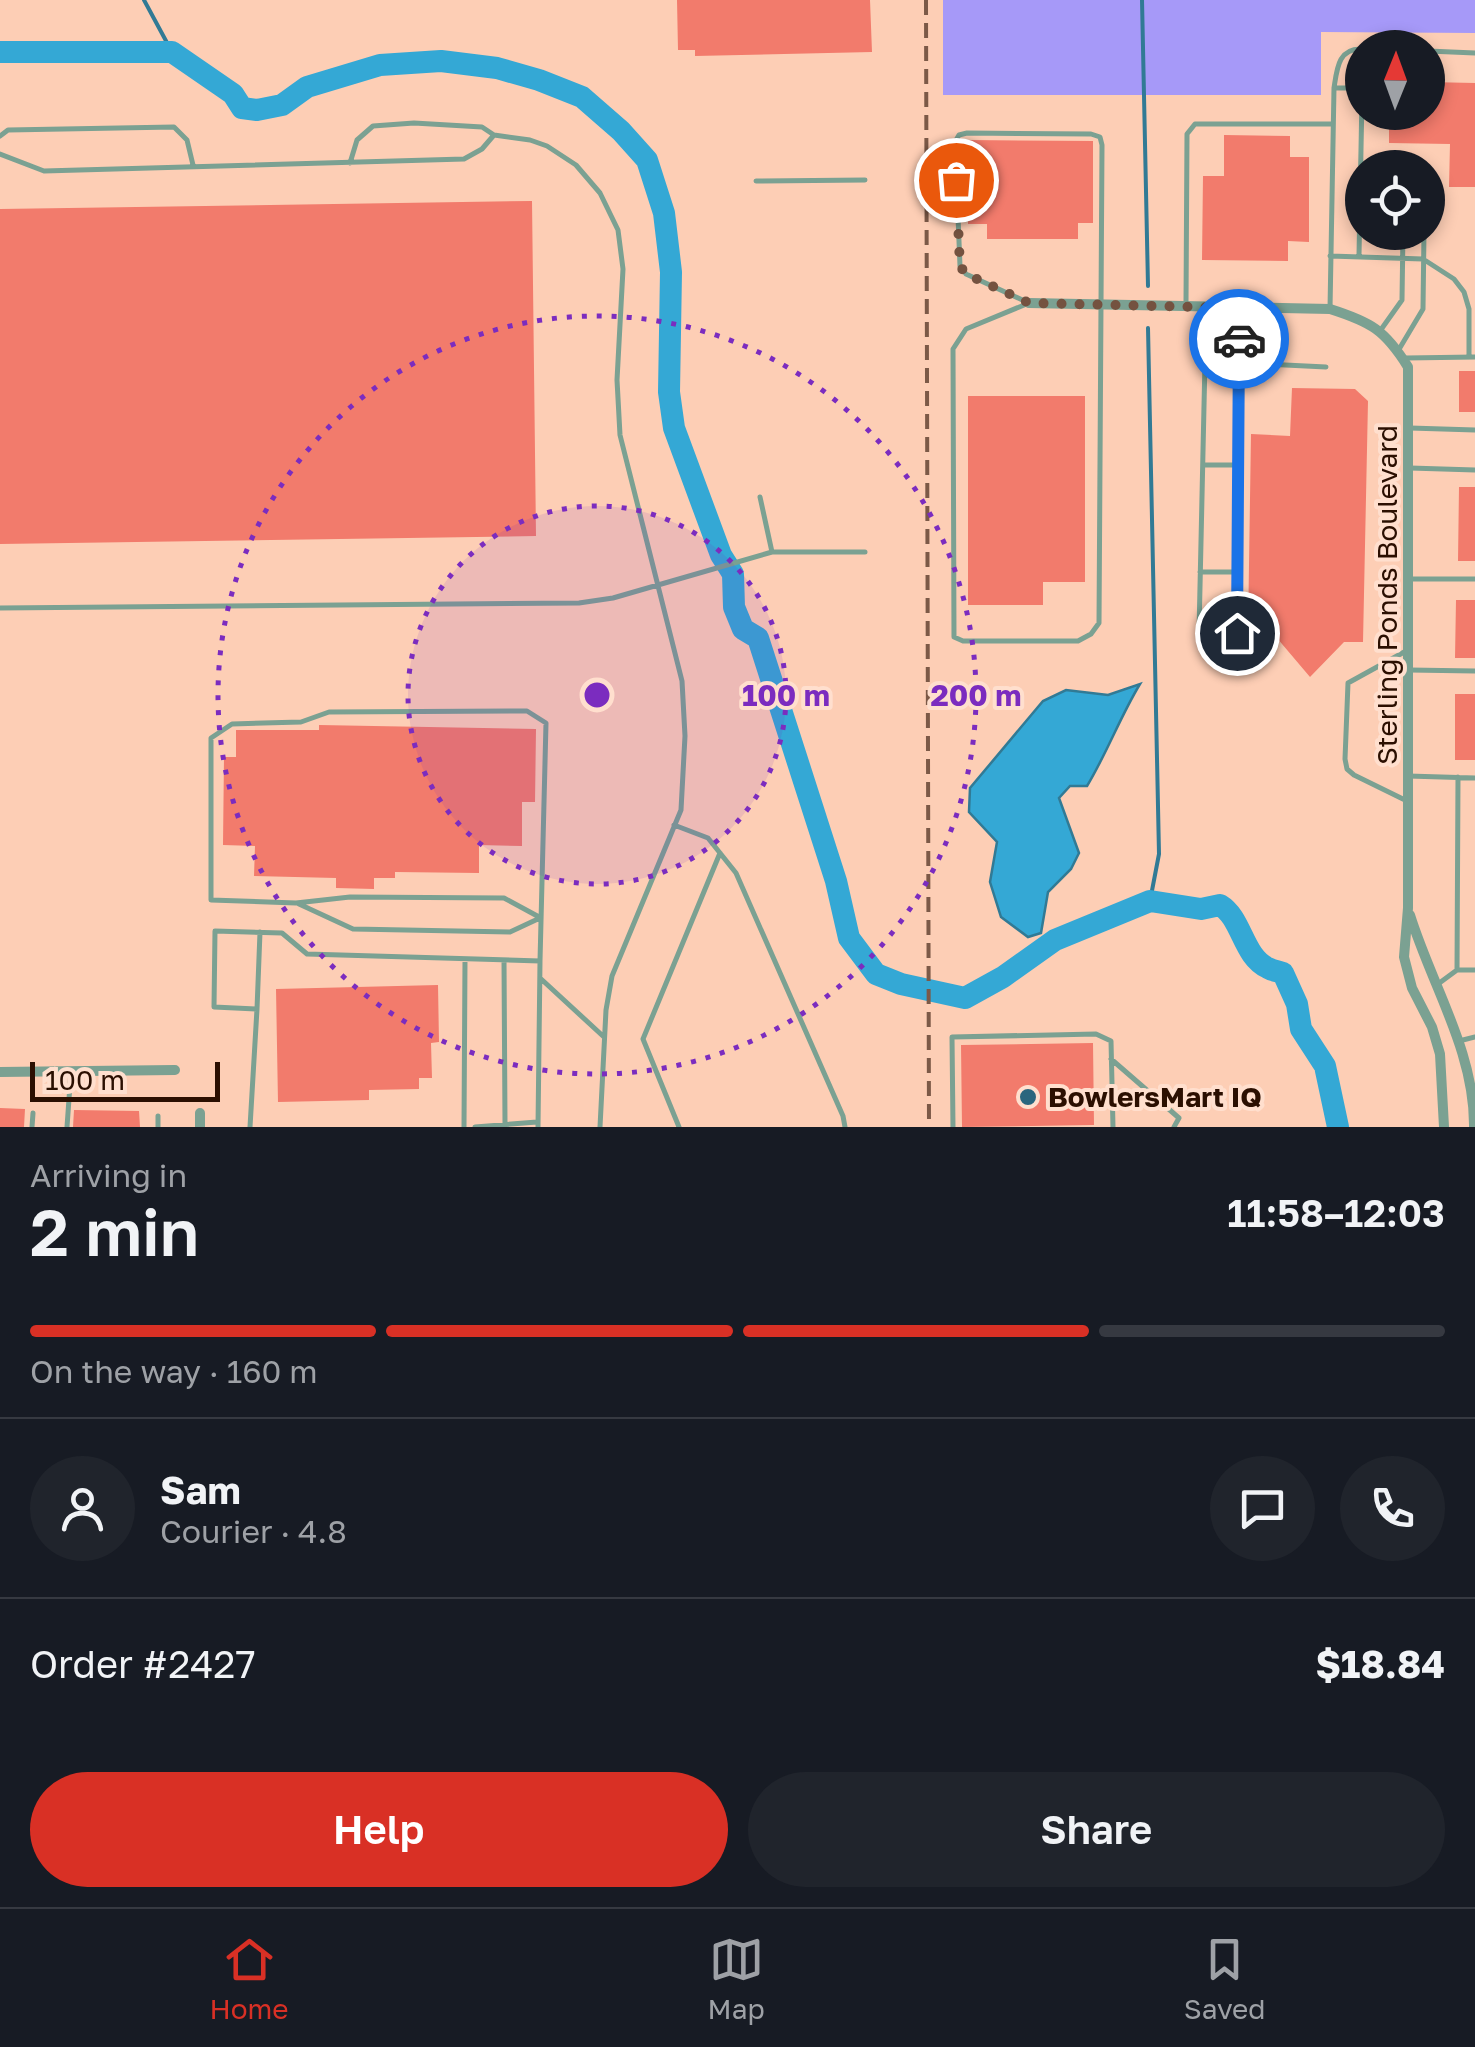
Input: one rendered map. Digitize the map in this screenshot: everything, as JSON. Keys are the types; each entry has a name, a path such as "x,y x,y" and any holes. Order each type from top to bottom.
{"street":[{"path":"1029,303 1330,309 1370,323 1400,354"},
{"name":"Sterling Ponds Boulevard","path":"1400,354 1408,367 1410,428 1408,908 1404,957 1412,988 1432,1027 1440,1054 1444,1127"},
{"name":"Sterling Ponds Boulevard","path":"1408,908 1467,1062 1475,1096 1474,1127"},
{"path":"0,1072 175,1070"},
{"path":"200,1113 200,1127"}],"lane":[{"path":"1445,51 1475,53"},
{"path":"1330,309 1331,124 1338,64 1345,54"},
{"path":"1334,88 1354,88 1362,96 1362,150"},
{"path":"1186,306 1190,128 1195,124 1331,124"},
{"path":"350,163 357,140 373,126 482,126 494,135 546,146 576,165 600,193 618,230 623,269 618,419 670,620 682,681 684,736 681,810 612,976 604,1038 600,1127"},
{"path":"0,136 8,130 174,128 188,140 193,165"},
{"path":"958,134 1100,137 1099,622 1091,634 1078,640 962,641 954,637 953,628 953,349 966,329 1029,303 966,274 960,266 955,142 958,134"},
{"path":"0,154 44,172 350,163 464,158 482,149 494,135"},
{"path":"756,181 865,180"},
{"path":"1359,250 1359,257"},
{"path":"1380,332 1402,300 1402,250"},
{"path":"1330,256 1422,259 1454,280 1464,292 1468,308 1472,357 1400,354 1424,308 1422,259 1423,250"},
{"path":"1240,308 1239,362 1237,572 1237,633 1199,632 1205,361 1239,362 1262,363 1326,368"},
{"path":"1262,308 1262,363"},
{"path":"1410,428 1475,430"},
{"path":"1202,465 1238,465"},
{"path":"1410,468 1475,470"},
{"path":"760,497 772,552"},
{"path":"0,608 579,603 613,598 772,552 865,552"},
{"path":"1200,572 1237,572"},
{"path":"1409,578 1475,579"},
{"path":"1408,802 1354,775 1345,759 1348,683 1409,649"},
{"path":"1409,670 1475,671"},
{"path":"476,1127 504,1123 538,1125 546,722 527,711 329,712 301,722 232,724 211,738 211,900 296,903 350,896 504,898 541,918"},
{"path":"1408,776 1475,778"},
{"path":"1456,970 1458,777"},
{"path":"674,825 708,838 736,872 845,1127"},
{"path":"679,1127 643,1039 720,853"},
{"path":"296,903 353,929 510,932 541,918"},
{"path":"257,1009 214,1007 215,930 282,934 307,954 540,961"},
{"path":"250,1127 260,932"},
{"path":"464,1127 465,959"},
{"path":"504,960 504,1123"},
{"path":"1436,986 1456,970 1475,970"},
{"path":"540,978 604,1038"},
{"path":"953,1127 952,1037 1096,1034 1111,1040 1113,1127"},
{"path":"1458,1042 1475,1037"},
{"path":"1112,1059 1179,1118 1174,1127"},
{"path":"67,1127 71,1072"},
{"path":"32,1127 33,1113"},
{"path":"158,1116 158,1127"}],"shaded area":[{"path":"943,0 1475,0 1475,33 1321,32 1321,95 943,95"}],"water":[{"path":"1140,684 1087,786 1070,786 1059,798 1079,853 1071,869 1048,892 1041,933 1028,937 1001,917 990,882 997,842 969,812 970,788 1043,701 1066,690 1108,695"}],"building":[{"path":"677,0 870,0 872,52 695,56 695,50 678,50"},
{"path":"1445,82 1475,83 1475,187 1449,187 1450,144 1389,143 1389,130 1445,130"},
{"path":"1224,135 1290,136 1290,157 1309,157 1309,242 1288,241 1288,261 1202,260 1203,176 1224,176"},
{"path":"968,140 1093,141 1093,223 1078,223 1078,239 987,239 987,224 968,224"},
{"path":"532,201 536,536 0,544 0,209"},
{"path":"1459,371 1475,371 1475,412 1459,412"},
{"path":"1292,388 1355,389 1368,401 1363,642 1344,642 1310,677 1271,631 1248,631 1251,434 1290,436"},
{"path":"968,396 1085,396 1085,582 1043,582 1043,605 968,605"},
{"path":"1459,487 1475,487 1475,561 1458,561"},
{"path":"1456,600 1475,600 1475,658 1455,658"},
{"path":"1455,694 1475,694 1475,760 1455,760"},
{"path":"319,725 536,729 535,802 522,802 522,846 479,845 479,873 395,872 395,878 374,878 374,889 336,888 336,878 254,876 255,846 223,845 224,757 236,757 236,730 319,730"},
{"path":"438,985 439,1042 431,1043 432,1078 419,1078 419,1089 369,1090 369,1100 278,1102 276,989"},
{"path":"1093,1043 1094,1125 962,1127 961,1045"},
{"path":"0,1108 25,1109 24,1127 0,1127"},
{"path":"74,1110 139,1111 140,1127 73,1127"}],"waterway":[{"path":"144,0 172,52"},
{"path":"1142,0 1148,286"},
{"path":"0,52 172,52 233,94 242,108 257,110 282,105 307,87 380,65 441,61 497,68 582,97 647,160 664,213 671,272 669,392 674,428 721,555 733,574 734,607 743,629 758,638 836,881 849,938 876,974 901,984 965,998 1055,940 1150,901 1201,909 1220,905 1260,963 1283,973 1297,1004 1301,1029 1325,1066 1338,1127"},
{"path":"1148,328 1159,854 1150,901"}],"railway":[{"path":"926,0 929,1127"}],"way so far":[{"path":"956,180 960,266 966,274 1029,303 1240,308 1239,339"}],"place":[{"name":"BowlersMart IQ","path":"1028,1097"}],"route":[{"path":"1237,633 1239,339"}]}
